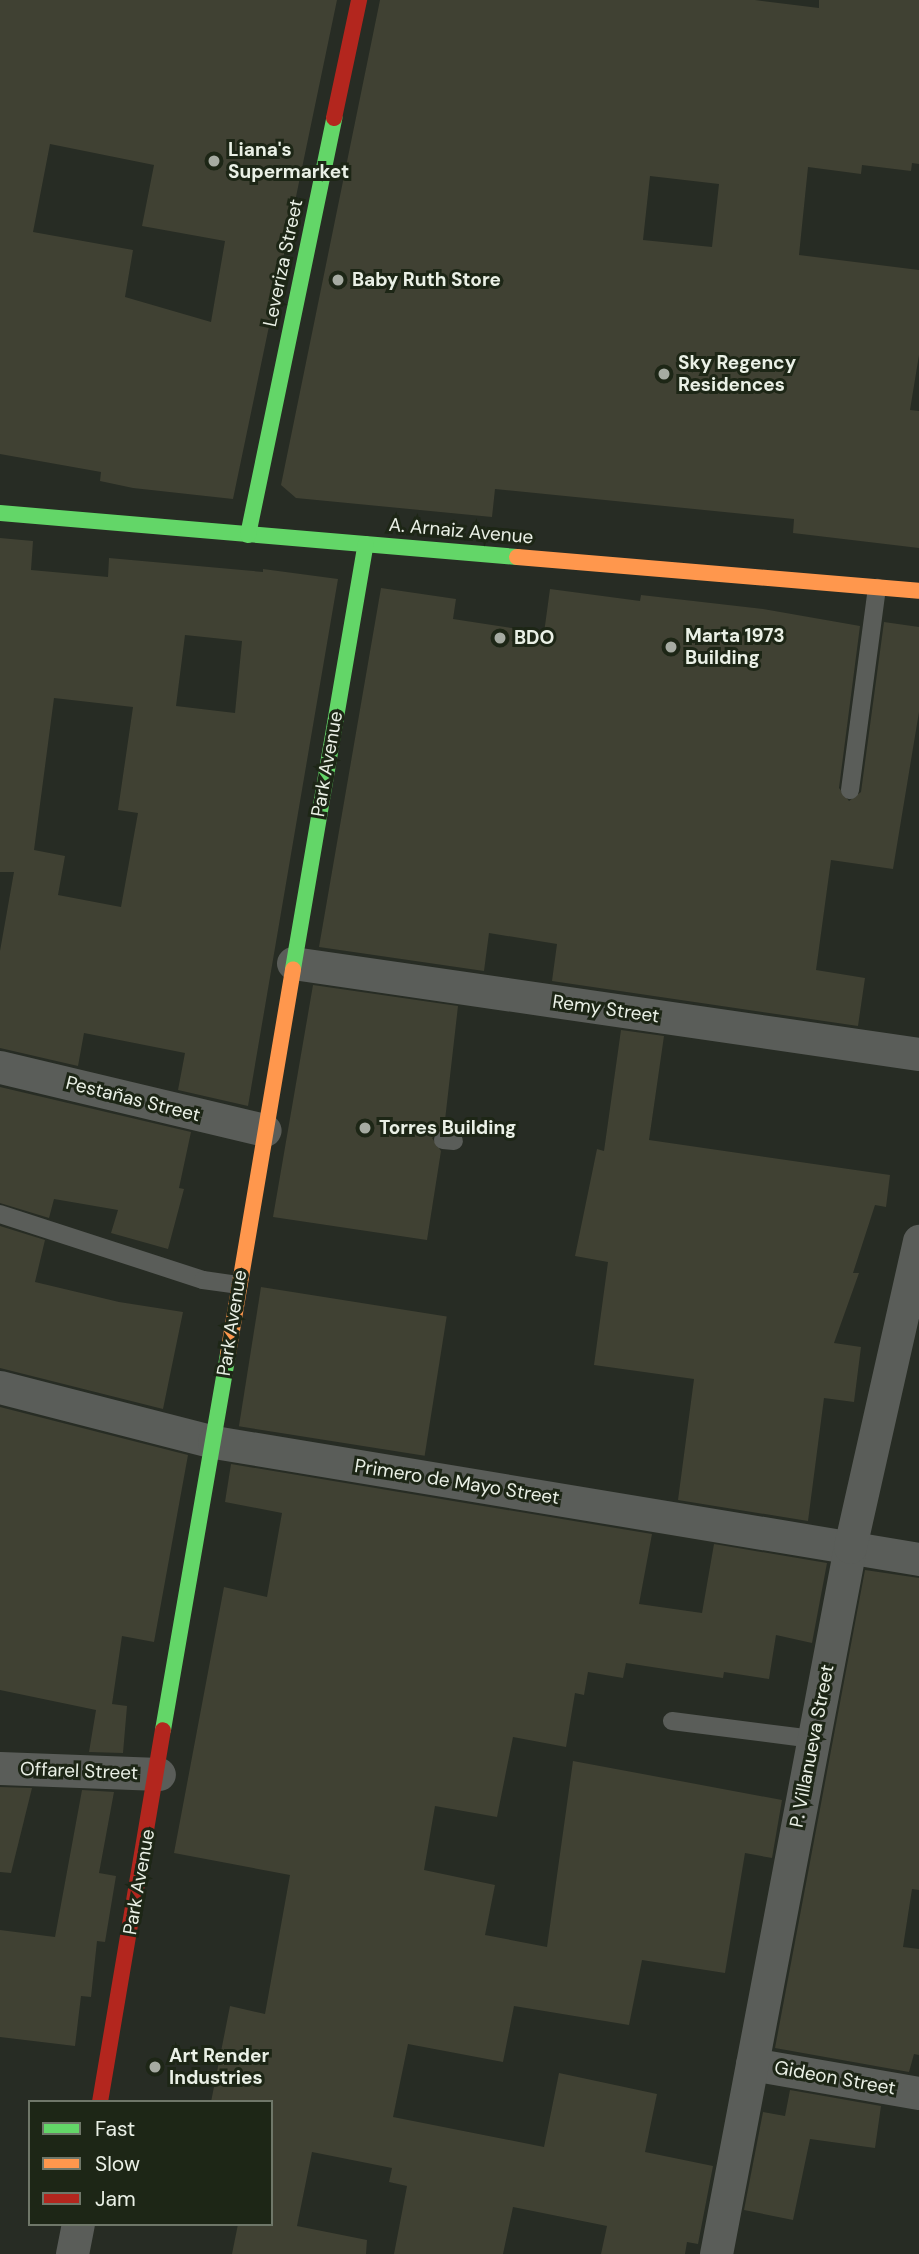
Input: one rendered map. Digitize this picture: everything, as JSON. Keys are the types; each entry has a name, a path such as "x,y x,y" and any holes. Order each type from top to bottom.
{"street":[{"name":"Leveriza Street","path":"248,535 359,0"},
{"name":"A. Arnaiz Avenue","path":"0,513 919,592"},
{"name":"Park Avenue","path":"100,2100 159,1774 238,1285 273,1119 293,963 366,544"},
{"name":"Remy Street","path":"293,963 919,1054"},
{"name":"Pestañas Street","path":"0,1067 273,1119"},
{"name":"P. Villanueva Street","path":"716,2254 849,1547 919,1241"},
{"name":"Primero de Mayo Street","path":"0,1387 214,1442 919,1559"},
{"name":"Offarel Street","path":"0,1768 159,1774"},
{"name":"Gideon Street","path":"752,2064 919,2093"},
{"path":"72,2254 78,2226"}],"lane":[{"path":"850,790 877,588"},
{"path":"0,1214 203,1280 238,1285"},
{"path":"673,1721 813,1740"}],"building":[{"path":"0,0 337,0 233,499 133,488 100,481 101,472 0,454","holes":["50,144 154,165 142,226 225,241 211,322 125,297 133,250 33,232"]},
{"path":"380,0 755,0 819,8 819,0 919,0 919,164 912,163 911,171 862,165 861,174 808,167 799,255 919,270 919,355 910,410 919,411 919,548 793,533 794,519 495,489 492,517 296,498 281,485","holes":["650,176 719,184 712,247 643,240"]},
{"path":"0,538 33,541 31,570 108,577 109,558 263,572 263,569 338,579 248,1106 178,1090 185,1053 84,1033 78,1066 0,1048 0,951 14,872 0,872","holes":["185,635 242,641 235,713 176,706","54,698 133,707 118,810 138,813 121,907 58,895 65,856 34,850"]},
{"path":"381,588 456,599 453,619 544,633 550,589 640,601 641,595 763,609 860,626 839,788 849,801 861,792 884,622 919,627 919,712 893,869 831,860 816,970 865,978 858,1026 552,981 557,944 489,933 484,971 319,947"},
{"name":"Torres Building","path":"313,985 458,1006 444,1129 432,1138 441,1151 427,1240 273,1217"},
{"path":"621,1030 664,1036 649,1140 890,1175 886,1207 875,1205 853,1273 859,1273 834,1343 861,1347 854,1402 824,1398 808,1521 678,1500 694,1379 594,1365 608,1262 575,1256 597,1149 604,1151"},
{"path":"0,1087 191,1132 179,1188 184,1189 168,1249 111,1233 118,1210 54,1199 49,1218 0,1203"},
{"path":"0,1226 45,1240 35,1282 119,1302 183,1312 163,1409 0,1368"},
{"path":"261,1287 447,1316 425,1456 239,1426"},
{"path":"0,1407 188,1455 154,1642 122,1636 112,1704 127,1706 123,1753 89,1752 96,1710 0,1690"},
{"path":"231,1464 652,1534 639,1604 702,1613 714,1544 827,1563 812,1643 776,1635 769,1679 724,1672 723,1678 626,1663 623,1678 588,1672 584,1695 575,1693 566,1747 513,1737 497,1817 435,1806 424,1870 495,1885 485,1935 547,1947 573,1761 782,1800 772,1858 745,1853 725,1973 642,1960 629,2025 514,2006 503,2062 408,2044 393,2117 544,2147 559,2073 657,2094 645,2152 713,2166 698,2244 687,2242 685,2254 601,2254 607,2226 513,2207 503,2254 394,2254 407,2186 389,2182 392,2168 312,2152 297,2226 367,2240 366,2254 232,2254 238,2226 273,2226 273,2100 211,2100 230,2006 265,2014 290,1875 174,1853 224,1587 267,1597 282,1513 225,1502"},
{"path":"865,1570 919,1578 919,1890 912,1889 903,1947 919,1949 919,2055 914,2054 909,2072 775,2048"},
{"path":"0,1787 32,1788 11,1873 0,1872"},
{"path":"82,1790 114,1792 99,1873 116,1876 105,1942 97,1941 91,1997 81,1996 75,2046 0,2037 0,1930 55,1937"},
{"path":"790,2090 881,2106 875,2148 810,2139 793,2220 744,2210 763,2112 785,2116"}],"traffic: fast":[{"path":"248,535 334,118"},
{"path":"0,513 517,557"},
{"path":"293,969 366,544"},
{"path":"163,1730 228,1354"}],"traffic: slow":[{"path":"517,557 919,591"},
{"path":"228,1354 293,969"}],"traffic: jam":[{"path":"334,118 359,0"},
{"path":"100,2100 163,1730"}],"place":[{"name":"Liana's Supermarket","path":"214,161"},
{"name":"Baby Ruth Store","path":"338,280"},
{"name":"Sky Regency Residences","path":"664,374"},
{"name":"BDO","path":"500,638"},
{"name":"Marta 1973 Building","path":"671,647"},
{"name":"Torres Building","path":"365,1128"},
{"name":"Art Render Industries","path":"155,2067"}]}
